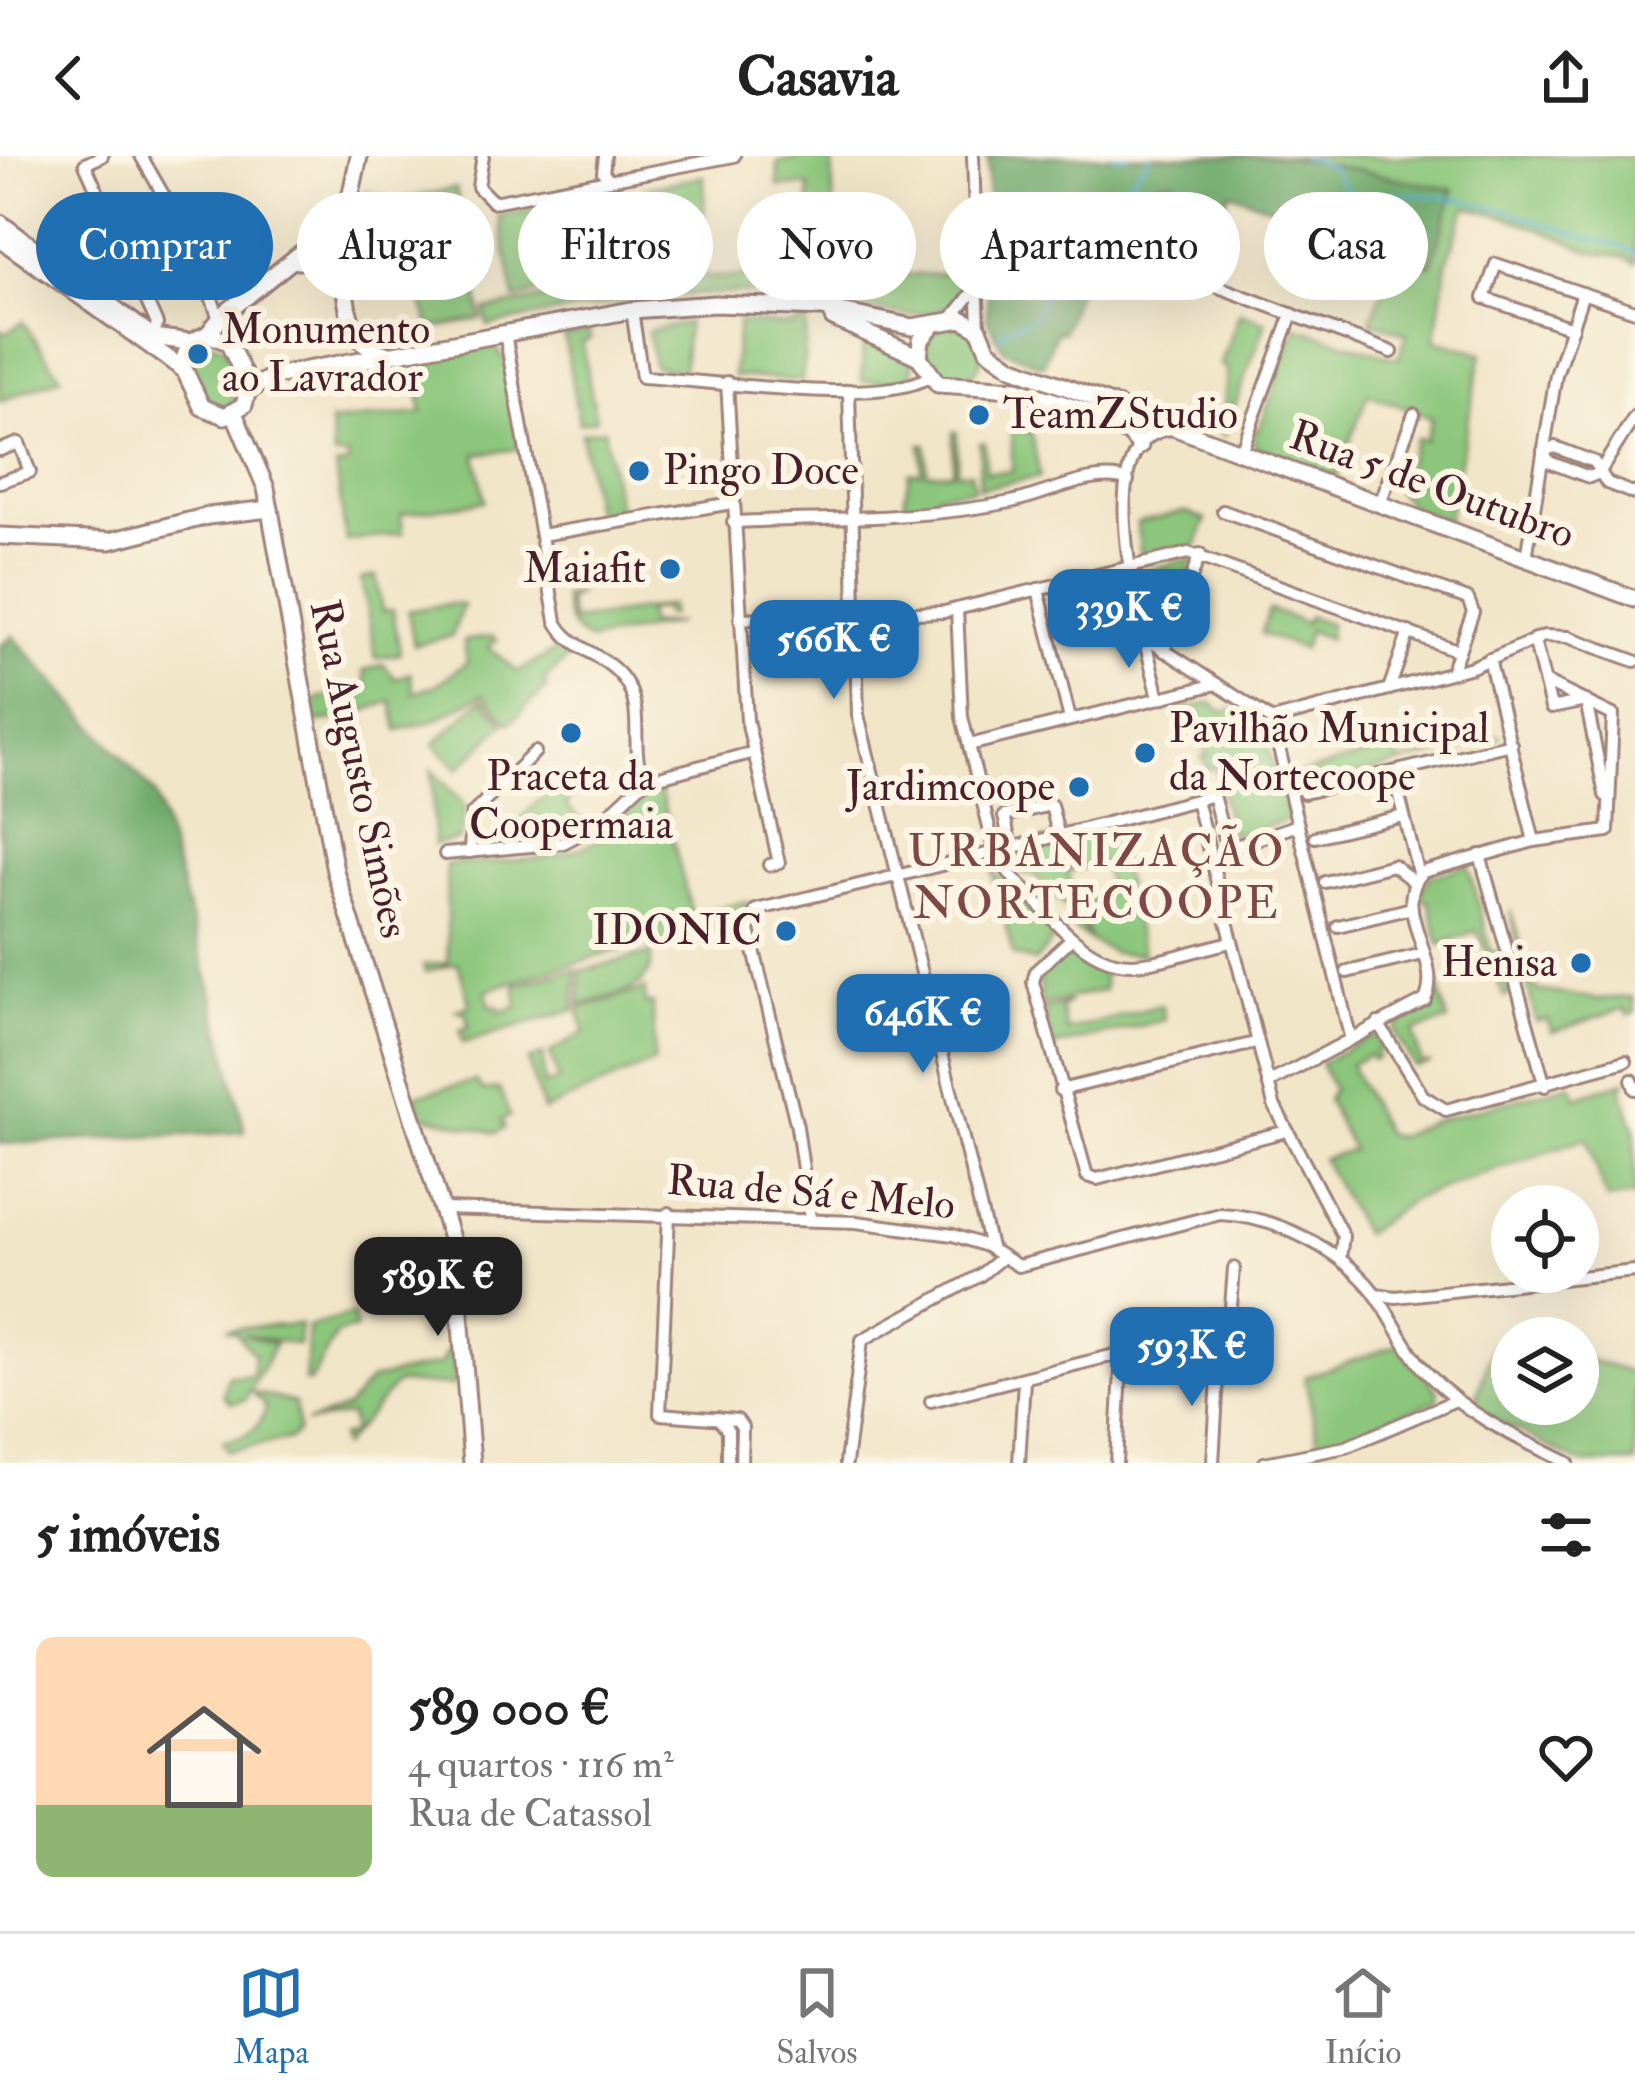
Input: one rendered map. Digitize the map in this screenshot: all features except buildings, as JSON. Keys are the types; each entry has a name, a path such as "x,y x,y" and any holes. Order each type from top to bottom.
{"main road":[{"path":"351,192 359,156"},
{"path":"0,223 152,337 190,342 296,262"},
{"path":"0,238 183,369 204,409 218,416 234,413 249,390 267,377 632,310 715,304 808,309 931,327 952,318 980,329 988,350 981,375 957,387"},
{"path":"330,365 349,354 355,334 349,300"},
{"path":"808,309 919,357 928,377"},
{"path":"213,327 228,342 249,390"},
{"path":"919,357 931,327"},
{"path":"355,334 369,350 384,354"},
{"path":"183,369 190,342"},
{"name":"Rua 5 de Outubro","path":"988,350 1012,367 1635,599"},
{"name":"Rua 5 de Outubro","path":"928,377 957,387 1016,389 1116,421 1137,413"},
{"name":"Rua Augusto Simões","path":"234,413 270,508 334,866 444,1209 461,1288 472,1463"},
{"path":"1084,413 1143,444"},
{"path":"245,509 262,478"},
{"path":"0,536 110,541 245,509 270,508"}],"street":[{"path":"102,156 85,164 157,324 152,337"},
{"path":"141,156 194,248 213,327"},
{"path":"483,156 479,193 493,202 734,156"},
{"path":"605,156 603,172 610,180"},
{"path":"973,156 974,192"},
{"path":"1572,328 1484,298 1496,264 1635,311"},
{"path":"1526,558 1556,375 1583,293"},
{"path":"1240,295 1392,352"},
{"path":"952,318 967,300"},
{"path":"976,300 980,329"},
{"path":"632,310 642,377 848,390 905,388 928,377"},
{"path":"1240,452 1292,314"},
{"path":"505,333 558,625 570,642 607,662 628,686 638,728 634,758 644,781"},
{"path":"728,382 751,754 779,862 769,865"},
{"path":"848,390 858,715 990,1248"},
{"path":"1137,413 1143,444"},
{"path":"1380,503 1414,414"},
{"path":"1543,451 1549,462 1589,477 1599,473 1635,416"},
{"path":"1159,698 1122,517 1128,481 1143,444 1156,431 1180,429"},
{"path":"0,450 19,443 30,472 0,482"},
{"path":"1599,473 1607,483 1635,494"},
{"path":"734,522 992,506 1104,477 1128,481"},
{"path":"541,535 732,503"},
{"path":"1223,511 1468,599 1473,612 1450,672"},
{"path":"1164,651 1200,554"},
{"path":"740,619 957,609 1200,554 1459,651"},
{"path":"1038,589 1070,719"},
{"path":"957,609 961,706 995,852 1071,938 1096,958 1122,965 1231,942"},
{"path":"1389,688 1409,632"},
{"path":"1272,720 1450,672 1534,639 1568,637 1635,661"},
{"path":"1147,639 1272,720 1350,1036"},
{"path":"1534,639 1552,709 1586,701"},
{"path":"1489,659 1534,841"},
{"path":"1417,876 1430,868 1534,841 1608,831 1613,715 1544,682"},
{"path":"969,745 1216,684"},
{"path":"1586,701 1609,809"},
{"path":"1304,793 1511,744"},
{"path":"470,852 472,814 535,752"},
{"path":"445,854 544,847 579,836 644,781 751,754"},
{"path":"1268,1083 1425,1000 1430,986 1412,908 1417,876 1393,772"},
{"path":"810,1218 801,1143 748,922 762,907 1213,795 1227,849"},
{"path":"1196,800 1255,1043 1287,1131 1343,1236 1340,1258"},
{"path":"1011,846 1004,816 1051,805 1058,834"},
{"path":"1315,837 1403,816"},
{"path":"1209,855 1298,825"},
{"path":"1480,855 1545,1086"},
{"path":"1325,882 1394,866 1417,876"},
{"path":"1337,926 1412,908"},
{"path":"1071,938 1033,980 1082,1170 1097,1179 1287,1131"},
{"path":"1347,972 1423,954"},
{"path":"1378,1023 1423,1096 1437,1108 1458,1109 1626,1061"},
{"path":"1060,1090 1255,1043"},
{"name":"Rua de Sá e Melo","path":"444,1209 810,1218 920,1228 990,1248 1000,1259 1023,1265 1220,1214 1272,1225 1340,1258 1375,1294 1427,1373 1456,1400 1495,1428 1568,1463"},
{"path":"669,1213 660,1414 715,1417 742,1424 741,1463"},
{"path":"846,1463 862,1340 980,1276 1000,1259"},
{"path":"931,1401 1211,1331 1230,1319 1234,1268"},
{"path":"1375,1294 1396,1297 1635,1271"},
{"path":"1211,1331 1213,1463"},
{"path":"1116,1463 1123,1352"},
{"path":"1019,1463 1024,1379"},
{"path":"1264,1463 1346,1447 1456,1400"},
{"path":"715,1417 728,1426 728,1463"}],"green space":[{"path":"832,156 833,192 778,186 778,162"},
{"path":"988,156 1286,156 1454,190 1431,266 1428,192 1264,192 1264,205 1240,192 1192,192 1169,179 1139,192 988,192"},
{"path":"1286,156 1635,156 1635,263 1466,207 1447,262 1435,340 1482,353 1447,522 1414,509 1397,491 1416,438 1425,440 1432,418 1368,394 1335,480 1254,446 1255,430 1259,430 1296,327 1398,359 1407,334 1371,321 1379,300 1428,300 1428,265 1454,191"},
{"path":"704,176 704,192 645,192 645,188"},
{"path":"1169,179 1192,192 1141,192"},
{"path":"518,212 515,299 499,216"},
{"path":"940,274 940,300 957,300 956,304 908,315 830,300 916,300 916,275"},
{"path":"713,277 737,277 737,293 713,294"},
{"path":"420,300 478,300 482,319 430,329"},
{"path":"537,300 641,300 488,326 485,310"},
{"path":"987,300 1074,300 1063,332 1057,330 1043,366 1004,350 987,319"},
{"path":"1240,312 1266,322 1223,437 1227,368 1220,365"},
{"path":"807,320 802,381 733,376 738,322 790,326"},
{"path":"23,322 61,377 0,401 0,329 6,333"},
{"path":"687,323 683,372 654,366 648,331"},
{"path":"954,325 974,333 982,353 974,373 954,381 934,373 926,353 934,333"},
{"path":"589,331 590,339 582,342 596,420 579,423 564,336"},
{"path":"858,332 913,360 912,376 901,382 862,381 863,341 853,340"},
{"path":"210,341 225,348 242,389 229,407 211,403 191,370 190,355"},
{"path":"493,344 505,360 520,449 476,454 485,501 401,514 403,533 346,541 336,467 348,465 348,456 334,457 330,422 422,413 415,357"},
{"path":"604,429 618,511 595,515 581,433"},
{"path":"1012,431 1031,431 1040,477 979,488 980,443 985,443 986,472 1012,472"},
{"path":"953,432 957,432 957,472 971,472 974,489 938,493 938,502 904,504 909,473 922,472 921,444 926,444 927,473 953,472"},
{"path":"1184,512 1206,520 1196,547 1141,558 1137,523"},
{"path":"1193,560 1161,635 1141,573"},
{"path":"376,576 382,611 393,610 400,654 376,658 361,579"},
{"path":"580,593 567,600 572,621 670,605 671,614 665,615 663,608 646,611 648,624 678,623 590,641 573,629 566,611 563,596"},
{"path":"463,605 452,636 414,645 408,611"},
{"path":"1269,610 1305,623 1308,616 1329,623 1329,639 1308,630 1303,649 1261,634"},
{"path":"13,636 155,794 213,996 245,1132 0,1144 0,646"},
{"path":"493,636 497,640 488,647 517,672 561,648 571,655 510,723 483,694 433,721 398,730 392,701 343,719 314,722 311,701 367,686 364,671 383,664 396,679 410,673 414,693 435,686 467,662 464,641"},
{"path":"482,699 505,723 458,769 434,744"},
{"path":"1210,702 1224,712 1236,709 1265,736 1288,816 1284,822 1231,836 1215,768 1206,769 1202,756 1208,755 1203,744 1211,731 1199,714 1174,718 1178,710"},
{"path":"1501,737 1296,791 1292,776 1395,747 1400,763"},
{"path":"432,770 465,806 460,839 434,845"},
{"path":"558,782 573,797 566,805 581,820 503,841 494,832 503,836"},
{"path":"659,786 692,914 747,901 739,923 657,945 656,939 486,990 490,1007 497,1006 500,1012 517,1007 516,985 577,969 574,1010 463,1043 460,1030 469,1027 465,1012 457,1010 470,1005 458,963 425,972 423,965 448,963 446,864 528,860 568,852 604,836"},
{"path":"1111,824 1126,885 1109,890 1102,863 1071,871 1062,835"},
{"path":"1058,837 1086,938 1074,929 1075,918 1034,874 1025,875 1010,858 1028,854 1033,843"},
{"path":"1468,865 1491,951 1500,953 1511,995 1504,997 1477,930 1440,945 1429,902 1418,898 1430,876"},
{"path":"992,869 1055,937 1035,962 1013,955"},
{"path":"1127,890 1143,954 1114,953 1090,941 1080,901"},
{"path":"1510,910 1536,990 1598,999 1633,997 1635,1013 1628,1015 1624,1008 1552,1032 1547,1019 1536,1022"},
{"path":"1068,948 1103,972 1104,990 1042,1005 1039,974"},
{"path":"651,953 646,977 638,985 579,1005 581,971"},
{"path":"1437,982 1448,1021 1413,1032 1422,1064 1431,1063 1415,1067 1394,1032 1400,1022 1430,1006"},
{"path":"645,989 645,1004 653,1004 654,1062 543,1111 528,1061 543,1055 544,1085 559,1081 550,1053 585,1032 578,1009"},
{"path":"1070,1002 1061,1008 1067,1031 1161,1005 1165,1020 1053,1047 1044,1009"},
{"path":"1372,1035 1384,1047 1375,1051 1378,1057 1372,1060 1369,1055 1350,1065 1385,1133 1397,1137 1433,1121 1571,1084 1576,1097 1628,1080 1621,1087 1635,1129 1635,1196 1607,1199 1586,1138 1413,1199 1364,1234 1322,1159 1352,1150 1327,1100 1333,1089 1320,1063"},
{"path":"476,1081 483,1091 499,1089 510,1116 502,1120 505,1128 496,1133 421,1115 415,1095"},
{"path":"352,1314 356,1329 337,1333 310,1382 305,1382 308,1327"},
{"path":"300,1324 298,1345 243,1334 275,1344 245,1400 231,1403 223,1394 228,1375 252,1376 254,1355 236,1332 226,1329"},
{"path":"453,1340 455,1386 396,1383 342,1447 340,1437 353,1433 350,1415 305,1423 347,1408 370,1380 440,1364"},
{"path":"1400,1344 1438,1391 1437,1400 1319,1447 1305,1377"},
{"path":"1491,1351 1491,1417 1473,1408"},
{"path":"1599,1363 1635,1374 1635,1463 1580,1463 1506,1425 1599,1425"},
{"path":"252,1392 295,1403 298,1431 290,1439 228,1451 223,1441 251,1431 264,1414 266,1406"}],"waterway":[{"path":"1114,156 1127,156"},
{"path":"999,339 1004,330 1033,317 1070,249 1151,156"},
{"path":"1302,156 1332,168 1350,194 1469,202 1635,254"}],"place":[{"name":"Monumento ao Lavrador","path":"198,354"},
{"name":"TeamZStudio","path":"979,415"},
{"name":"Pingo Doce","path":"639,471"},
{"name":"Maiafit","path":"670,569"},
{"name":"Praceta da Coopermaia","path":"571,733"},
{"name":"Pavilhão Municipal da Nortecoope","path":"1145,753"},
{"name":"Jardimcoope","path":"1079,787"},
{"name":"IDONIC","path":"786,931"},
{"name":"Henisa","path":"1581,963"}],"district":[{"name":"URBANIZAÇÃO NORTECOOPE","path":"1097,878"}]}
